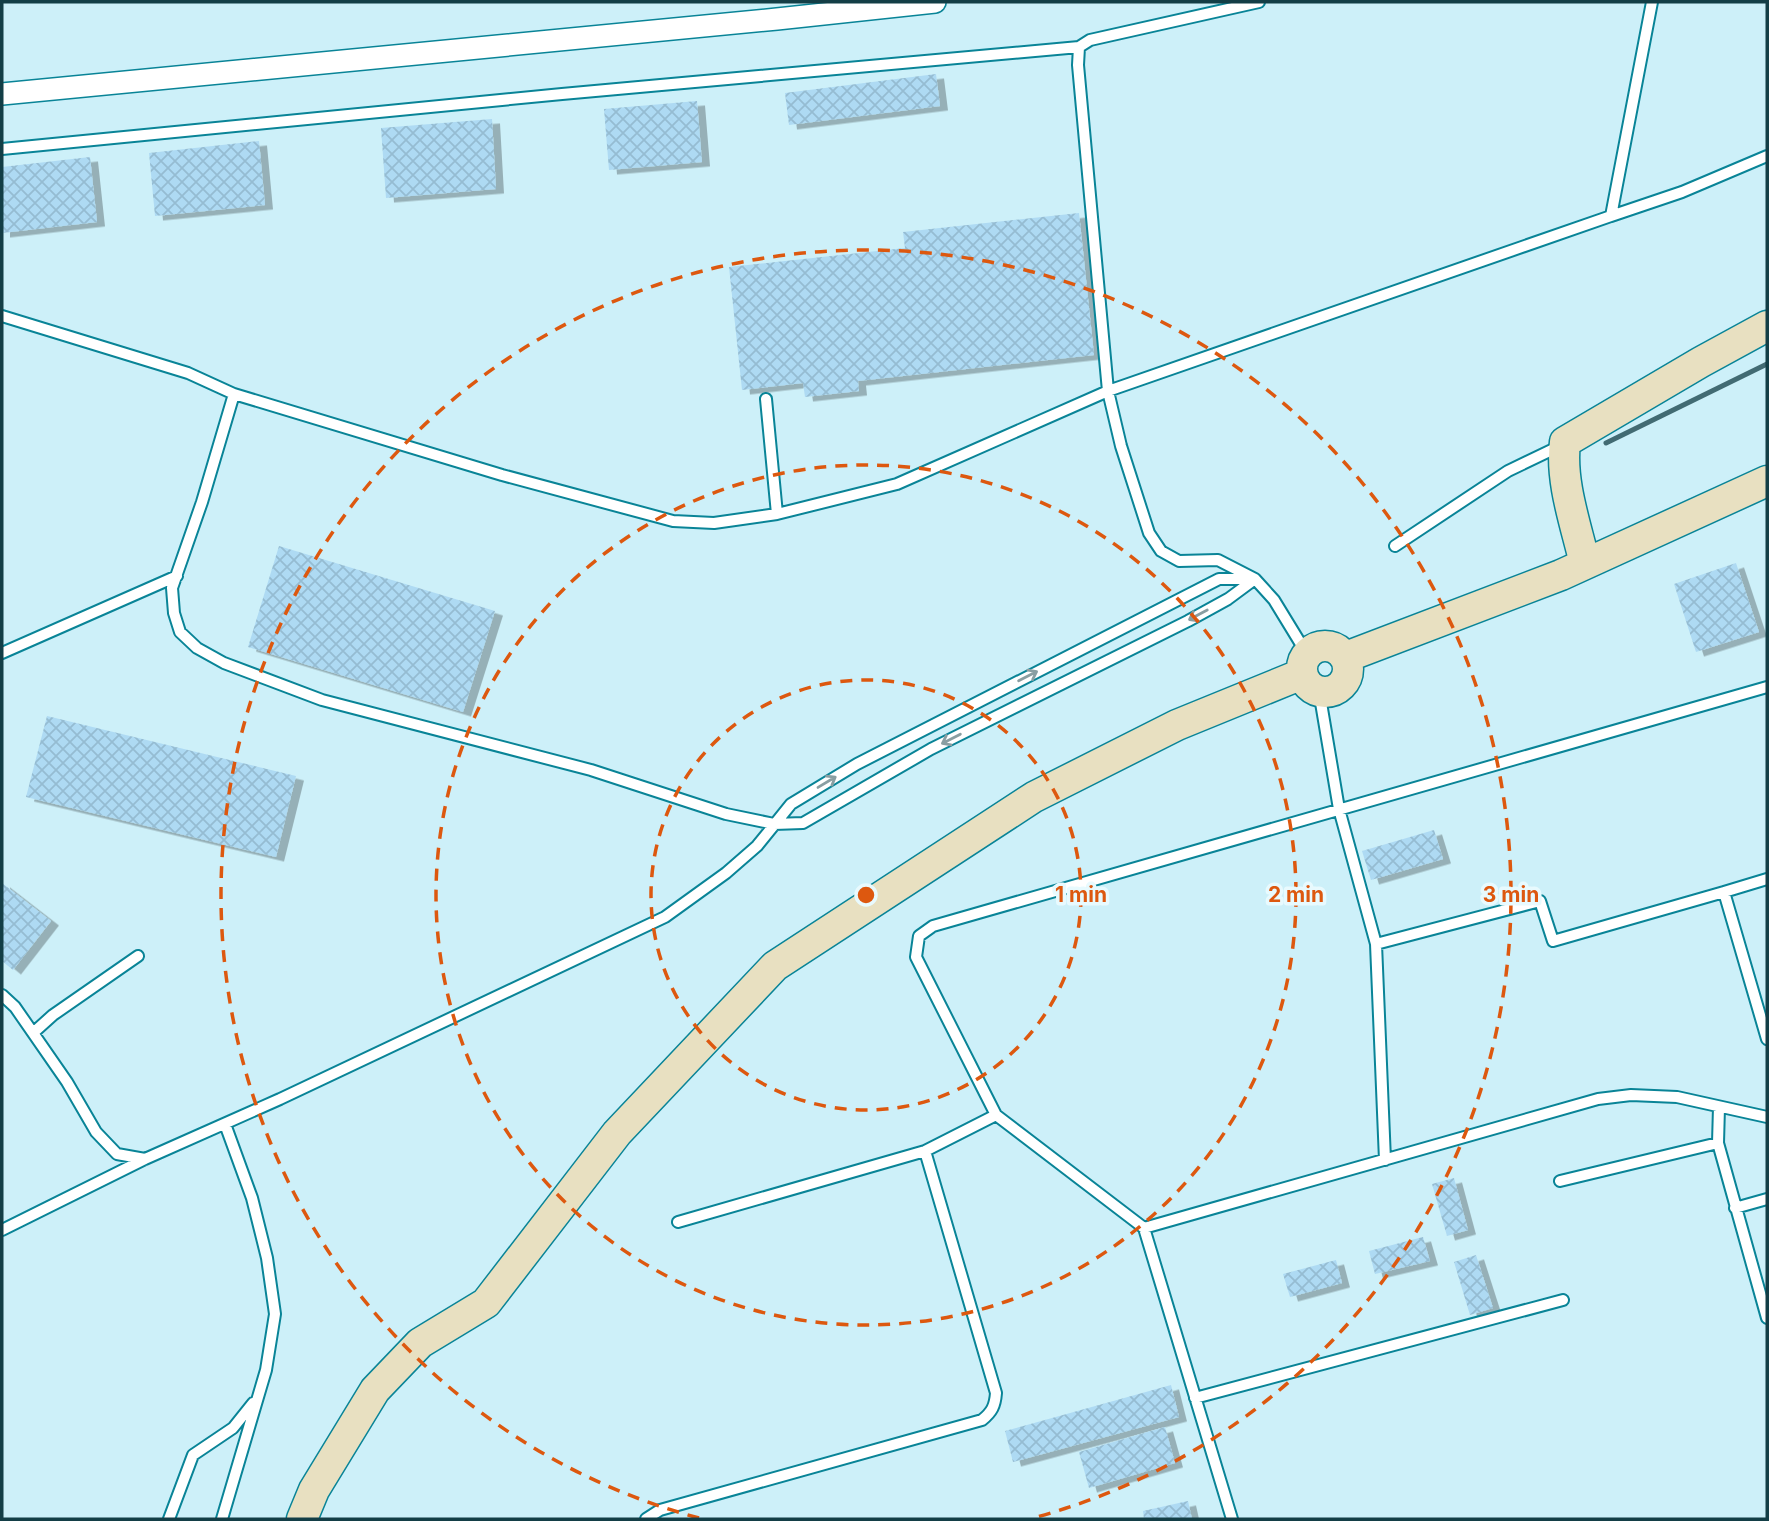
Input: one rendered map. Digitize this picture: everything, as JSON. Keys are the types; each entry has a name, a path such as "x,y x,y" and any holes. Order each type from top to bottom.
{"main road":[{"path":"1585,564 1560,450 1701,362 1767,326"},
{"path":"1346,657 1585,564 1767,481"},
{"path":"302,1519 314,1490 375,1390 420,1343 486,1303 617,1133 775,966 1034,797 1177,725 1309,673 1319,646 1335,647 1346,657 1349,665 1345,680 1334,691 1309,673"}],"street":[{"path":"2,94 764,21 935,2"}],"lane":[{"path":"2,149 1079,47 1090,40 1259,2"},
{"path":"1611,216 1652,2"},
{"path":"1079,47 1078,65 1108,391 1121,446 1149,533 1161,551 1179,561 1218,560 1255,579 1274,600 1309,673 1339,809 1376,944 1385,1160"},
{"path":"2,316 188,373 234,394 502,475 673,521 713,523 777,514 897,484 1108,391 1682,192 1767,156"},
{"path":"234,394 202,502 172,588 174,613 180,632 197,648 224,663 322,699 591,770 726,814 774,824 803,823 931,749 1218,604 1255,579"},
{"path":"766,399 777,514"},
{"path":"1395,546 1508,471 1560,450"},
{"path":"2,653 177,576"},
{"path":"2,1230 145,1160 665,917 757,846 791,804 858,764 1219,579 1255,579"},
{"path":"1232,1519 1144,1228 996,1115 916,957 919,936 933,926 1767,687"},
{"path":"1376,944 1539,901 1553,941 1767,879"},
{"path":"1724,892 1767,1039"},
{"path":"33,1033 53,1015 138,956"},
{"path":"2,995 15,1007 67,1082 96,1132 117,1154 145,1160"},
{"path":"1144,1228 1598,1099 1631,1095 1677,1097 1767,1117"},
{"path":"1719,1107 1718,1143 1767,1318"},
{"path":"678,1222 925,1151 996,1115"},
{"path":"222,1519 265,1370 275,1314 267,1258 252,1198 225,1124"},
{"path":"1560,1181 1718,1143"},
{"path":"646,1519 660,1510 982,1420 989,1414 995,1406 996,1393 925,1151"},
{"path":"1735,1208 1767,1199"},
{"path":"1195,1398 1563,1300"},
{"path":"169,1519 193,1455 233,1428 257,1398"}],"building":[{"path":"936,74 940,106 789,125 785,93"},
{"path":"697,101 702,162 609,170 604,109"},
{"path":"492,119 496,189 386,198 381,128"},
{"path":"259,141 265,205 155,216 149,153"},
{"path":"90,157 97,222 2,233 2,167"},
{"path":"1079,213 1094,355 858,381 859,391 805,397 803,383 742,390 729,267 905,248 903,232"},
{"path":"279,546 495,611 463,712 248,647"},
{"path":"1736,563 1759,632 1696,652 1674,584"},
{"path":"47,716 296,776 276,857 26,797"},
{"path":"1434,830 1443,859 1371,880 1362,851"},
{"path":"2,883 51,921 13,970 2,961"},
{"path":"1454,1178 1468,1230 1447,1236 1432,1184"},
{"path":"1423,1237 1430,1261 1375,1274 1369,1251"},
{"path":"1476,1255 1493,1308 1470,1315 1454,1262"},
{"path":"1336,1260 1342,1283 1290,1297 1283,1274"},
{"path":"1171,1385 1179,1417 1013,1462 1005,1431"},
{"path":"1165,1427 1175,1463 1089,1488 1079,1452"},
{"path":"1188,1501 1192,1519 1144,1519 1143,1511"}],"railway":[{"path":"1606,443 1767,364"}]}
